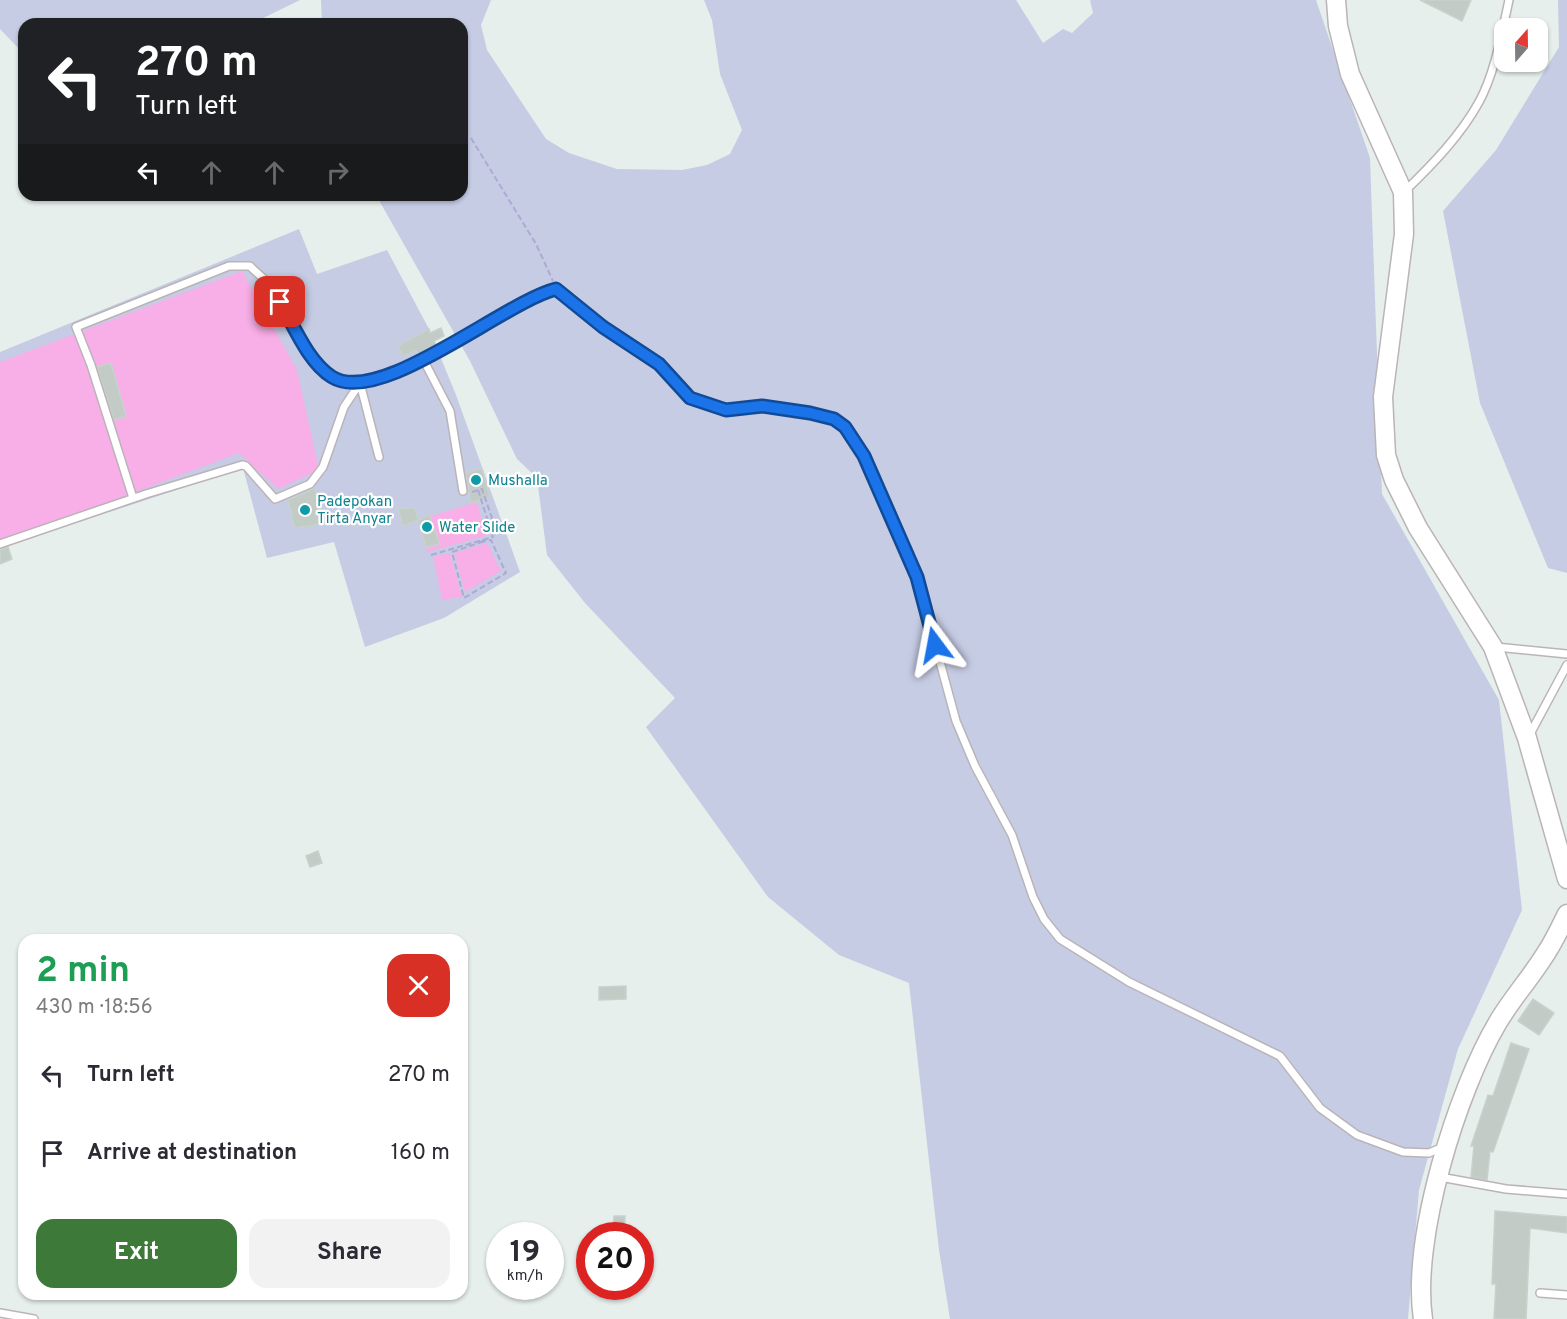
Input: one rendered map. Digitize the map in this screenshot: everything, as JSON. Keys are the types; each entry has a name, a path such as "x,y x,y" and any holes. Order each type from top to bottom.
{"main road":[{"path":"1336,0 1338,26 1350,74 1403,192 1404,234 1383,397 1386,455 1394,480 1418,528 1493,647 1527,738 1567,879"},
{"path":"1423,1319 1423,1244 1448,1145 1470,1078 1499,1021 1548,951 1567,914"}],"lane":[{"path":"1403,192 1433,164 1479,102 1493,64 1509,0"},
{"path":"132,497 76,327 229,266 250,267 269,284 313,357 333,377 360,383 397,372 526,301 556,289 603,327 659,364 690,398 726,410 762,406 834,419 849,433 864,456 917,577 956,721 975,766 1012,835 1040,911 1060,939 1129,982 1280,1056 1320,1108 1357,1135 1403,1152 1429,1154 1448,1145"},
{"path":"423,359 450,411 464,491"},
{"path":"360,383 379,457"},
{"path":"0,544 132,497 242,465 246,466 275,499 310,484 323,467 344,407 360,383"},
{"path":"1493,647 1567,654"},
{"path":"1527,738 1567,665"},
{"path":"1440,1177 1506,1189 1567,1194"},
{"path":"1540,1293 1567,1295"},
{"path":"0,1313 34,1319"}],"path":[{"path":"471,138 536,244 556,289"},
{"path":"431,555 482,541 491,540 506,573 464,598 452,552 482,541 493,537 478,490 482,489 493,521"}],"shaded area":[{"path":"0,0 300,0 263,18 18,18 18,48 0,29"},
{"path":"321,0 491,0 481,25 487,50 546,139 569,153 617,169 682,170 707,165 730,154 742,130 720,74 712,20 704,0 1016,0 1043,43 1063,29 1072,33 1093,13 1090,0 1316,0 1370,158 1382,494 1499,700 1522,910 1458,1049 1419,1190 1408,1319 950,1319 939,1250 909,983 839,955 768,897 646,727 675,698 585,603 547,555 537,478 517,459 470,361 379,201 468,201 468,18 322,18"},
{"path":"1558,0 1567,0 1567,573 1548,568 1480,403 1443,211 1496,150 1544,72 1548,72 1548,65 1559,47"},
{"path":"299,229 317,274 387,250 429,329 456,395 520,572 444,618 365,647 334,542 267,558 243,468 0,548 0,352"},
{"path":"242,271 297,370 319,470 278,489 239,453 0,540 0,362"},
{"path":"477,502 486,536 427,552 418,520"},
{"path":"487,543 501,571 465,592 454,553"},
{"path":"450,553 462,597 442,600 433,556"}],"building":[{"path":"1420,0 1471,0 1462,21"},
{"path":"441,328 444,336 434,341 436,346 419,355 416,350 403,356 398,346 429,329 430,333"},
{"path":"111,363 126,416 114,420 97,367"},
{"path":"482,469 490,497 471,503 466,473"},
{"name":"Padepokan Tirta Anyar","path":"315,488 323,524 295,528 288,500"},
{"path":"415,508 418,520 403,526 398,509"},
{"name":"Water Slide","path":"429,515 440,544 426,547 418,520"},
{"path":"8,547 12,559 0,564 0,550"},
{"path":"318,851 322,863 310,867 306,856"},
{"path":"626,986 626,999 599,1000 599,987"},
{"path":"1533,999 1554,1013 1539,1035 1518,1021"},
{"path":"1511,1043 1529,1049 1493,1152 1490,1151 1487,1180 1471,1177 1474,1146 1471,1146 1488,1095 1493,1096"},
{"path":"1495,1211 1567,1217 1567,1233 1530,1228 1526,1319 1494,1319 1496,1284 1492,1284"},
{"path":"614,1216 625,1216 625,1222 613,1222"}],"place":[{"name":"Mushalla","path":"476,480"},
{"name":"Padepokan Tirta Anyar","path":"305,510"},
{"name":"Water Slide","path":"427,527"}],"route":[{"path":"280,302 313,357 333,377 360,383 397,372 543,292 556,289 603,327 659,364 690,398 726,410 735,411 762,406 834,419 845,427 864,456 879,495 917,577 935,645"}]}
